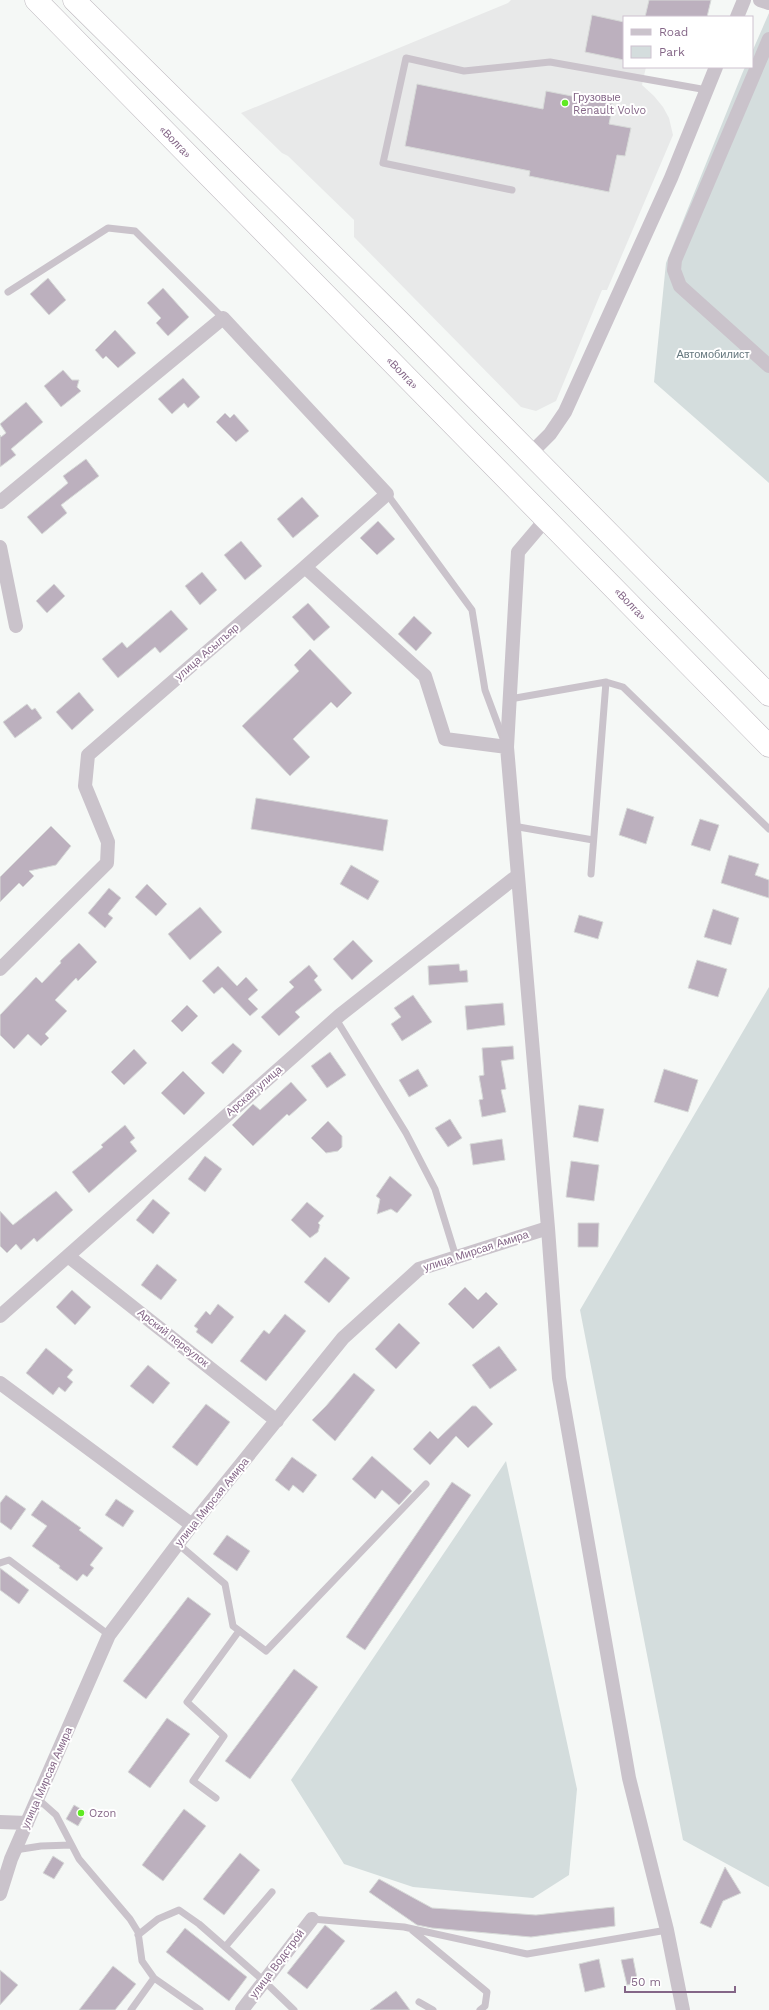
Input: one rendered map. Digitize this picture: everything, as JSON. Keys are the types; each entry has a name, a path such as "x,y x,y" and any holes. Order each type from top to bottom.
{"highway":[{"name":"«Волга»","path":"36,0 769,746"},
{"path":"74,0 530,454 769,695"}],"street":[{"path":"737,16 744,0"},
{"path":"760,0 769,3"},
{"path":"769,38 675,260 674,270 680,286 769,366"},
{"path":"530,454 550,434 565,412 672,178 716,68"},
{"path":"0,502 223,318 387,494"},
{"name":"улица Асылъяр","path":"0,969 107,863 108,842 85,786 88,755 387,494"},
{"path":"546,519 518,552 507,747 560,1385 629,1778 667,1930 683,2010"},
{"path":"0,547 16,626"},
{"path":"305,567 425,676 445,739 507,747"},
{"name":"Арская улица","path":"0,1316 336,1019 517,876"},
{"name":"улица Мирсая Амира","path":"0,1894 15,1850 109,1635 192,1525 343,1338 419,1269 548,1228"},
{"name":"Арский переулок","path":"68,1256 277,1421"},
{"path":"0,1382 192,1525"},
{"path":"0,1822 27,1823"},
{"name":"улица Водстрой","path":"242,2010 312,1919"}],"lane":[{"path":"512,190 384,163 406,58 464,71 550,62 707,90"},
{"path":"8,292 108,228 135,232 223,318"},
{"path":"387,494 472,610 485,690 507,747"},
{"path":"591,874 606,682"},
{"path":"510,699 606,682 623,687 769,830"},
{"path":"513,826 593,840"},
{"path":"336,1019 406,1133 435,1189 456,1257"},
{"path":"178,1544 225,1584 233,1626 266,1651 426,1484"},
{"path":"0,1563 9,1560 109,1635"},
{"path":"216,1798 193,1781 224,1736 187,1702 239,1631"},
{"path":"38,1799 56,1815 79,1859 130,1919 138,1935 142,1961 154,1978 200,2010"},
{"path":"15,1850 41,1846 71,1845"},
{"path":"225,1947 272,1892"},
{"path":"138,1935 158,1919 179,1910 199,1924 264,1981 294,2010"},
{"path":"312,1919 411,1929 527,1954 667,1930"},
{"path":"411,1929 487,1992 485,2006 480,2010"},
{"path":"131,2010 154,1978"},
{"path":"419,2002 433,2010"}],"shaded area":[{"path":"511,0 706,0 703,16 623,16 623,68 646,68 642,85 663,107 669,118 673,135 607,290 602,290 556,401 536,411 521,407 354,237 354,220 241,113 508,3"}],"green space":[{"name":"Автомобилист","path":"769,13 769,483 654,382 666,263 745,68 753,68 753,50"},
{"path":"769,987 769,1887 683,1840 580,1310"},
{"path":"506,1461 577,1789 569,1875 533,1898 413,1887 344,1864 291,1780"}],"building":[{"path":"649,0 711,0 707,16 645,16"},
{"path":"592,15 623,22 623,60 585,52"},
{"path":"417,84 543,109 546,91 613,104 609,124 631,128 625,156 617,155 609,192 529,176 530,171 405,146"},
{"path":"48,278 66,300 49,315 30,294"},
{"path":"163,288 189,317 168,336 156,323 161,318 147,303"},
{"path":"115,330 136,353 118,368 106,356 103,359 95,350"},
{"path":"63,370 72,380 79,380 77,387 81,391 61,407 44,386"},
{"path":"183,378 200,397 188,408 184,403 172,414 158,399"},
{"path":"26,402 43,422 11,449 16,455 0,467 0,435 1,437 6,433 0,424"},
{"path":"225,413 230,418 234,414 249,431 236,442 216,422"},
{"path":"86,459 99,476 61,505 67,513 42,534 27,517 68,483 63,476"},
{"path":"302,497 319,516 293,538 277,519"},
{"path":"378,521 395,539 377,555 360,538"},
{"path":"241,541 262,566 245,580 224,555"},
{"path":"202,572 217,590 200,605 185,586"},
{"path":"54,584 65,596 47,613 36,601"},
{"path":"308,603 330,627 314,641 292,617"},
{"path":"171,610 188,629 160,653 155,647 118,678 102,659 122,642 127,648"},
{"path":"414,616 432,633 416,651 398,634"},
{"path":"310,649 352,693 337,708 331,702 293,739 310,757 290,776 242,726 299,671 294,665"},
{"path":"79,692 94,710 72,730 56,712"},
{"path":"27,704 32,710 35,708 42,718 15,738 3,722"},
{"path":"256,798 388,820 383,851 251,829"},
{"path":"627,808 654,817 646,844 619,835"},
{"path":"700,819 719,825 710,851 691,845"},
{"path":"51,826 71,846 56,865 29,871 34,876 23,887 19,883 0,902 0,877"},
{"path":"729,855 759,864 755,875 769,880 769,898 721,883"},
{"path":"351,865 379,881 368,900 340,884"},
{"path":"147,884 167,904 156,916 135,897"},
{"path":"109,888 121,898 108,914 113,918 105,928 88,913"},
{"path":"200,907 222,932 190,960 168,934"},
{"path":"713,909 739,918 731,945 704,937"},
{"path":"579,915 603,922 598,939 574,932"},
{"path":"353,940 373,961 352,980 333,959"},
{"path":"79,943 97,962 78,981 76,978 55,1000 67,1011 45,1034 49,1038 41,1046 28,1034 14,1049 0,1035 0,1015 36,977 42,983 61,963 60,961"},
{"path":"697,960 727,969 718,997 688,988"},
{"path":"459,964 460,971 467,970 468,982 429,985 428,966"},
{"path":"309,965 318,976 314,980 322,990 295,1012 300,1017 279,1036 261,1017 294,987 289,982"},
{"path":"218,966 237,986 246,977 258,990 248,999 258,1009 250,1016 222,987 214,994 202,981"},
{"path":"413,995 432,1022 402,1041 391,1024 401,1017 394,1008"},
{"path":"503,1003 505,1025 467,1030 465,1006"},
{"path":"187,1005 198,1016 182,1032 171,1021"},
{"path":"233,1043 242,1051 223,1074 211,1063"},
{"path":"513,1046 514,1059 501,1061 506,1089 501,1090 506,1112 482,1117 479,1100 483,1099 479,1076 484,1075 482,1048"},
{"path":"134,1049 147,1063 124,1085 111,1072"},
{"path":"330,1052 346,1075 327,1088 311,1066"},
{"path":"418,1069 428,1086 409,1097 399,1080"},
{"path":"664,1069 698,1080 688,1112 654,1102"},
{"path":"183,1071 205,1093 184,1115 161,1093"},
{"path":"291,1082 307,1100 289,1116 287,1114 253,1146 232,1125 253,1104 260,1110"},
{"path":"579,1105 604,1109 598,1142 573,1137"},
{"path":"450,1119 462,1138 448,1147 435,1128"},
{"path":"328,1121 342,1136 342,1147 338,1151 326,1153 311,1138"},
{"path":"125,1125 135,1138 130,1142 137,1151 89,1193 72,1172 103,1147 101,1145"},
{"path":"502,1139 505,1160 473,1165 470,1144"},
{"path":"205,1156 222,1169 205,1192 188,1179"},
{"path":"571,1161 599,1165 594,1201 566,1197"},
{"path":"390,1176 412,1195 397,1213 391,1209 377,1214 380,1199 376,1196"},
{"path":"56,1191 73,1210 37,1242 34,1238 21,1250 16,1244 7,1253 0,1246 0,1211 13,1225"},
{"path":"153,1199 170,1213 153,1234 136,1220"},
{"path":"307,1202 324,1216 318,1223 320,1225 318,1232 310,1238 291,1220"},
{"path":"578,1223 599,1223 598,1247 578,1247"},
{"path":"325,1257 350,1278 329,1303 304,1282"},
{"path":"157,1264 177,1280 161,1300 141,1285"},
{"path":"465,1287 478,1300 486,1292 498,1304 473,1329 448,1304"},
{"path":"72,1290 91,1307 75,1325 56,1307"},
{"path":"218,1304 234,1317 212,1344 196,1332 198,1329 194,1326 206,1311 210,1315"},
{"path":"285,1314 306,1331 266,1381 240,1361 264,1330 269,1334"},
{"path":"399,1323 420,1343 396,1369 375,1349"},
{"path":"499,1346 517,1370 490,1389 472,1365"},
{"path":"46,1348 73,1370 67,1377 73,1382 65,1392 59,1387 53,1395 26,1373"},
{"path":"148,1365 170,1383 153,1404 130,1386"},
{"path":"354,1373 375,1390 335,1441 312,1420"},
{"path":"206,1404 230,1422 197,1466 172,1447"},
{"path":"472,1406 476,1406 493,1424 468,1448 456,1436 430,1465 413,1449 430,1431 438,1439"},
{"path":"372,1456 412,1491 399,1505 382,1490 375,1499 352,1479"},
{"path":"292,1457 317,1475 303,1493 293,1485 289,1491 275,1480"},
{"path":"452,1482 471,1495 365,1650 346,1637"},
{"path":"6,1495 26,1509 11,1530 0,1522 0,1503"},
{"path":"116,1499 134,1511 123,1527 105,1515"},
{"path":"42,1500 81,1528 79,1530 103,1548 90,1565 94,1568 87,1577 83,1574 77,1581 59,1568 60,1566 32,1546 47,1526 31,1515"},
{"path":"227,1535 250,1551 237,1571 213,1554"},
{"path":"0,1568 29,1590 19,1604 0,1590"},
{"path":"188,1597 211,1614 146,1699 123,1681"},
{"path":"294,1669 318,1687 250,1779 225,1761"},
{"path":"167,1718 190,1734 150,1788 128,1772"},
{"path":"74,1805 86,1812 78,1826 66,1819"},
{"path":"184,1809 206,1826 163,1881 142,1865"},
{"path":"240,1853 260,1870 224,1915 203,1899"},
{"path":"53,1856 64,1863 54,1879 43,1873"},
{"path":"725,1867 741,1893 723,1901 711,1928 700,1923"},
{"path":"379,1879 432,1908 536,1915 614,1907 615,1926 531,1937 432,1928 417,1925 369,1892"},
{"path":"325,1925 345,1941 307,1989 287,1973"},
{"path":"185,1928 247,1977 229,2001 166,1952"},
{"path":"633,1958 638,1983 627,1985 621,1960"},
{"path":"599,1959 605,1987 585,1992 579,1964"},
{"path":"113,1966 136,1984 115,2010 79,2010"},
{"path":"0,1970 18,1985 0,2005"},
{"path":"396,1991 410,2010 370,2010"}],"place":[{"name":"Грузовые Renault Volvo","path":"565,103"},
{"name":"Ozon","path":"81,1813"}]}
